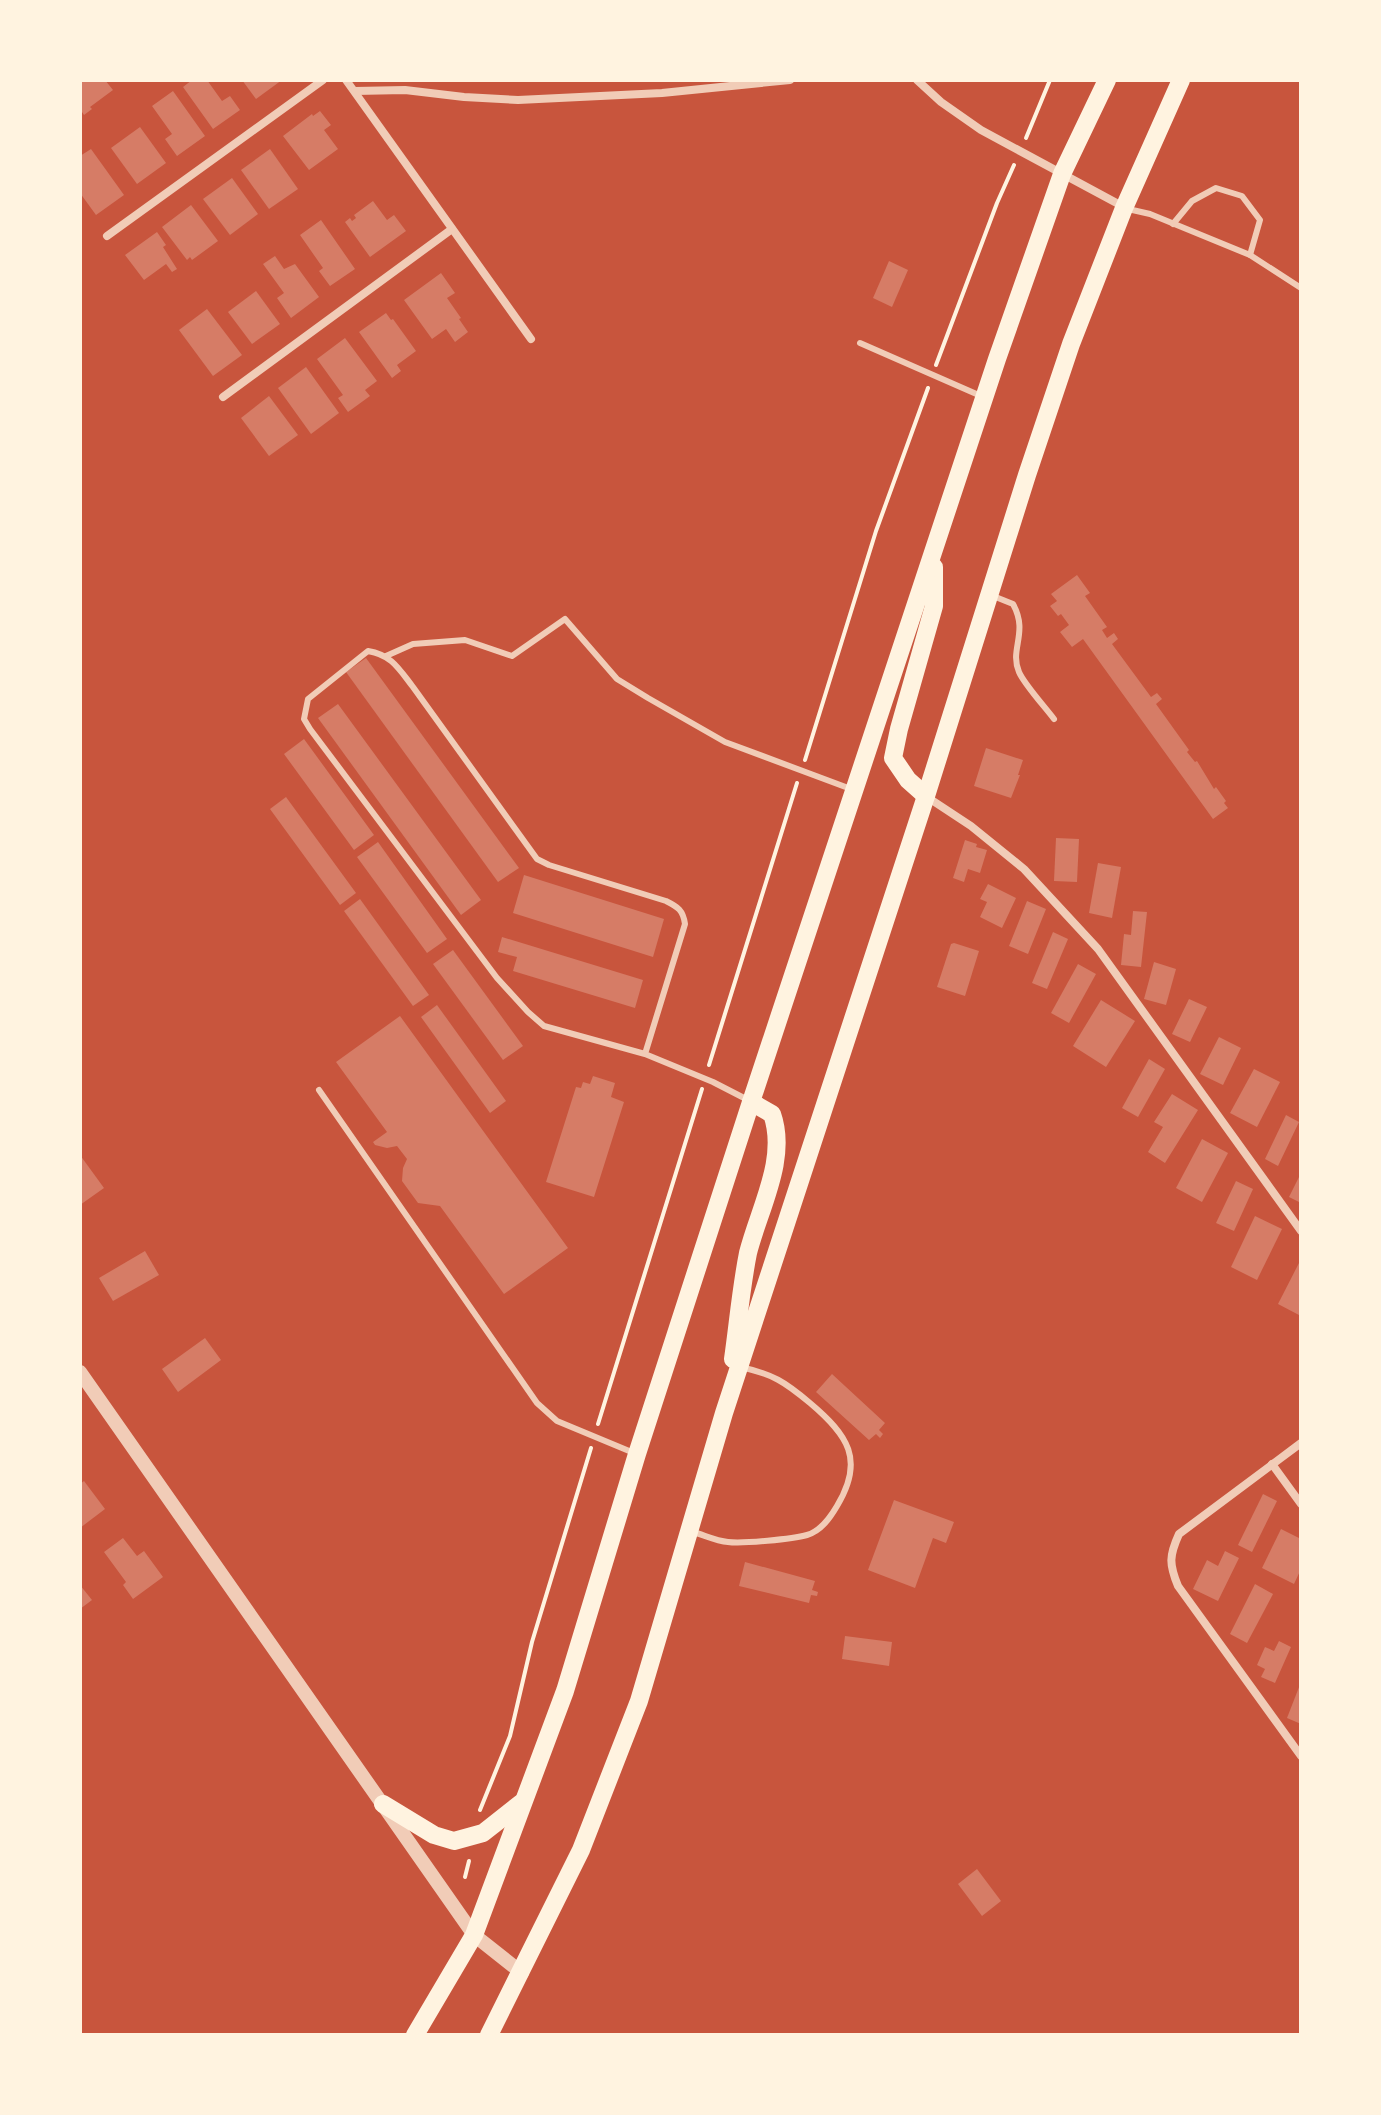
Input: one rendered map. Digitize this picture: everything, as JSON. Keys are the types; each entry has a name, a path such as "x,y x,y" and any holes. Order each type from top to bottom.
{"main road":[{"path":"415,2035 474,1935 565,1691 637,1454 934,548 1062,174 1107,80"},
{"path":"489,2035 581,1850 639,1701 735,1366 926,796 1027,475 1071,344 1124,208 1181,80"},
{"path":"926,796 902,773 893,758 934,606 934,548"},
{"path":"735,1366 748,1254 776,1161 772,1114 751,1102"},
{"path":"383,1804 434,1835 454,1841 483,1833 523,1801"}],"street":[{"path":"107,236 323,80"},
{"path":"346,80 531,339"},
{"path":"355,91 405,90 518,100 662,93 790,80"},
{"path":"917,80 960,117 1124,208"},
{"path":"223,397 452,229"},
{"path":"926,796 971,826 1024,869 1098,949 1301,1231"},
{"path":"80,1372 474,1935 522,1973"},
{"path":"1301,1443 1179,1534 1171,1550 1171,1567 1178,1586 1301,1756"},
{"path":"1272,1464 1301,1504"}],"lane":[{"path":"1173,224 1192,201 1216,188 1242,196 1260,220 1250,255"},
{"path":"1124,208 1150,214 1250,255 1301,288"},
{"path":"860,343 985,397"},
{"path":"989,595 1013,604 1020,615 1016,652 1018,672 1054,719"},
{"path":"386,656 413,644 465,640 512,656 565,619 617,679 725,742 854,790"},
{"path":"645,1054 685,924 678,907 537,859 413,687 386,656 368,651 308,699 304,719 310,729 497,978 528,1012 544,1026 645,1054 751,1102"},
{"path":"319,1090 537,1403 557,1421 637,1454"},
{"path":"689,1531 729,1543 808,1535 823,1526 846,1491 852,1469 851,1451 844,1437 788,1384 766,1373 735,1366"}],"path":[{"path":"476,1819 510,1736 532,1642 594,1436 876,531 997,203 1050,80"},
{"path":"465,1877 469,1861"}],"building":[{"path":"80,80 105,80 113,90 84,115 80,109"},
{"path":"192,80 207,80 222,101 230,96 240,110 213,129 183,87"},
{"path":"242,80 282,80 256,99"},
{"path":"173,91 205,136 177,156 165,139 172,134 152,106"},
{"path":"320,111 331,125 324,130 338,149 309,170 283,136"},
{"path":"140,127 166,163 137,184 111,148"},
{"path":"91,149 124,195 96,215 80,193 80,156"},
{"path":"270,149 298,189 269,209 241,170"},
{"path":"232,178 258,214 230,235 203,199"},
{"path":"373,201 387,220 394,215 406,231 370,257 345,222 356,218 354,215"},
{"path":"191,205 218,241 192,260 190,257 187,260 162,227"},
{"path":"321,220 355,269 330,286 319,271 323,268 300,235"},
{"path":"157,232 177,269 172,272 166,264 144,280 125,255"},
{"path":"275,256 284,269 295,264 319,297 291,318 277,298 284,293 263,264"},
{"path":"889,261 908,270 892,307 873,298"},
{"path":"441,273 455,293 447,298 468,332 455,342 446,329 432,339 404,300"},
{"path":"256,291 280,324 252,344 228,312"},
{"path":"207,309 242,355 213,376 179,330"},
{"path":"386,313 416,351 397,365 401,371 392,378 359,332"},
{"path":"345,338 377,381 365,390 370,396 348,412 338,398 343,395 317,359"},
{"path":"306,367 339,413 311,434 278,388"},
{"path":"269,396 298,435 269,456 241,418"},
{"path":"1077,575 1090,593 1085,596 1107,627 1102,630 1107,638 1114,633 1118,639 1112,644 1151,697 1157,693 1162,699 1156,704 1189,750 1187,752 1226,801 1224,803 1228,808 1213,819 1083,639 1072,647 1060,632 1069,625 1050,606 1057,601 1051,594"},
{"path":"366,658 519,868 498,882 346,672"},
{"path":"338,704 481,900 461,915 318,718"},
{"path":"304,739 374,835 354,850 284,754"},
{"path":"986,748 1023,760 1011,798 974,786"},
{"path":"286,797 356,893 340,905 270,809"},
{"path":"1056,838 1079,839 1077,882 1054,881"},
{"path":"965,840 987,850 980,873 968,869 964,882 953,878"},
{"path":"378,842 447,939 427,953 357,857"},
{"path":"1098,863 1121,867 1112,918 1089,913"},
{"path":"524,875 664,919 653,957 513,913"},
{"path":"988,884 1016,898 1002,928 980,917 987,902 980,899"},
{"path":"360,899 429,995 413,1006 344,911"},
{"path":"1027,901 1046,909 1028,954 1009,946"},
{"path":"1133,911 1147,912 1141,967 1121,965 1124,934 1131,935"},
{"path":"1053,932 1068,939 1047,989 1032,983"},
{"path":"502,937 643,980 635,1008 513,971 517,957 498,952"},
{"path":"951,944 979,951 965,996 937,987"},
{"path":"453,950 523,1046 503,1060 433,964"},
{"path":"1154,962 1176,969 1166,1005 1144,999"},
{"path":"1078,964 1096,974 1069,1023 1051,1013"},
{"path":"1189,999 1207,1007 1190,1042 1172,1034"},
{"path":"1101,1000 1135,1021 1106,1067 1073,1046"},
{"path":"437,1005 506,1101 490,1113 421,1017"},
{"path":"400,1016 568,1248 504,1294 440,1206 418,1203 402,1181 407,1159 397,1146 387,1148 375,1145 373,1142 387,1132 336,1062"},
{"path":"1219,1037 1241,1048 1223,1085 1200,1074"},
{"path":"1149,1059 1165,1069 1138,1117 1122,1108"},
{"path":"1254,1069 1280,1082 1257,1127 1230,1113"},
{"path":"593,1076 615,1083 611,1097 624,1102 594,1197 546,1182 576,1087 581,1088 583,1082 590,1084"},
{"path":"1172,1094 1198,1110 1165,1163 1148,1152 1163,1127 1154,1122"},
{"path":"1286,1115 1299,1122 1278,1166 1265,1159"},
{"path":"1202,1139 1228,1153 1202,1202 1176,1188"},
{"path":"80,1155 104,1188 80,1205"},
{"path":"1301,1173 1301,1203 1289,1197"},
{"path":"1236,1181 1253,1189 1234,1231 1216,1223"},
{"path":"1255,1216 1282,1229 1257,1280 1231,1267"},
{"path":"145,1251 159,1275 113,1301 99,1278"},
{"path":"1299,1263 1301,1310 1299,1315 1278,1304"},
{"path":"205,1338 221,1360 178,1392 162,1369"},
{"path":"832,1374 885,1423 879,1430 883,1434 880,1438 876,1434 869,1440 816,1392"},
{"path":"84,1481 105,1509 80,1528 80,1484"},
{"path":"1263,1494 1277,1501 1252,1552 1238,1545"},
{"path":"894,1500 954,1522 946,1543 933,1538 915,1588 868,1570"},
{"path":"1281,1529 1301,1539 1301,1569 1294,1584 1262,1568"},
{"path":"123,1538 137,1556 144,1551 163,1577 133,1599 123,1585 126,1582 104,1552"},
{"path":"1225,1551 1239,1558 1218,1601 1193,1589 1207,1560 1218,1566"},
{"path":"745,1562 815,1581 812,1590 818,1592 817,1596 811,1595 809,1603 739,1586"},
{"path":"1255,1584 1273,1594 1247,1643 1230,1634"},
{"path":"80,1585 92,1600 80,1609"},
{"path":"845,1636 892,1642 889,1666 842,1659"},
{"path":"1279,1641 1291,1647 1275,1683 1261,1677 1265,1669 1257,1665 1265,1647 1274,1651"},
{"path":"1301,1682 1301,1724 1287,1718"},
{"path":"977,1869 1001,1901 982,1916 958,1884"}]}
